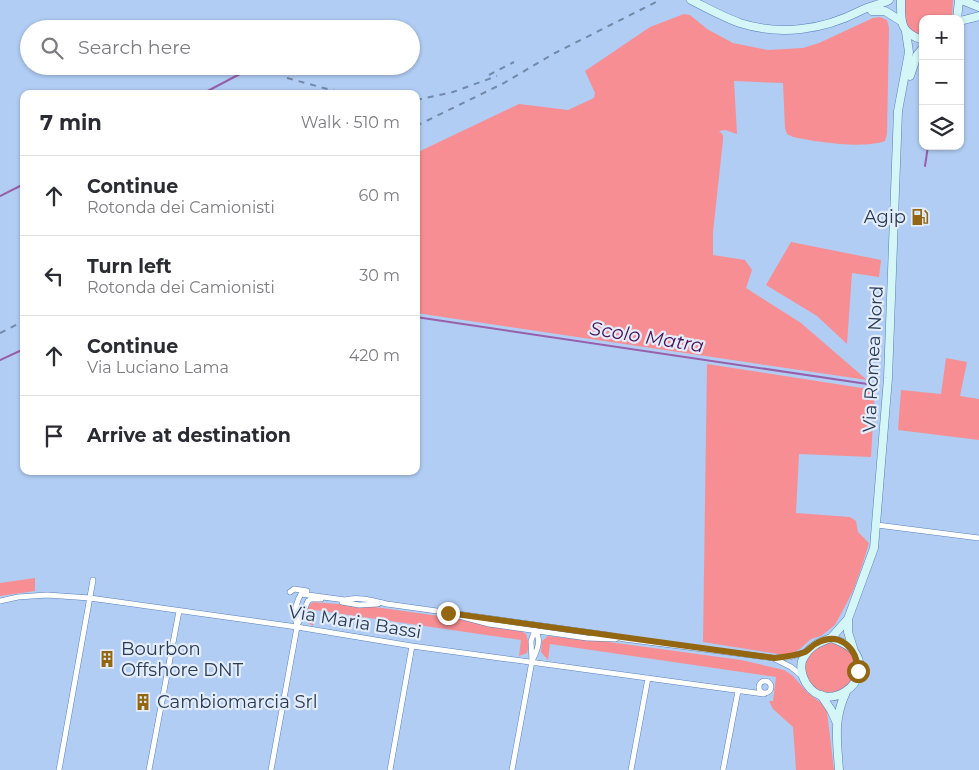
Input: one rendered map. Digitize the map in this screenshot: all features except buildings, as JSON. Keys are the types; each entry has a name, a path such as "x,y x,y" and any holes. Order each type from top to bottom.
{"main road":[{"path":"691,0 740,23 758,28 789,30 807,29 830,24 889,0"},
{"path":"900,0 901,21"},
{"path":"958,15 960,0 979,7"},
{"path":"855,14 880,10 896,16 901,21"},
{"path":"964,21 979,16"},
{"name":"Via Romea Nord","path":"901,21 906,32 909,52 902,96"},
{"path":"906,32 919,38"},
{"name":"Via Romea Nord","path":"854,651 848,632 848,619 874,548 877,525 888,378 898,111 919,53"},
{"name":"Via Romea Nord","path":"831,638 848,619"},
{"path":"839,770 837,722 839,707 846,692 854,684 858,671 858,661 854,651 845,644 831,638 815,643 806,652 801,663 802,676 809,688 821,695 835,697 846,692"},
{"path":"821,695 837,722"}],"street":[{"path":"877,525 979,538"},
{"path":"58,770 93,580"},
{"path":"297,600 295,595 290,592 294,589 448,613 585,631 624,639 774,658 788,657 806,652"},
{"path":"297,627 295,618 297,600 301,594 345,600 352,598"},
{"name":"Via Maria Bassi","path":"0,601 18,597 47,595 90,598 297,627 412,646 764,694"},
{"path":"271,770 297,627 305,606 311,599 359,605 387,604"},
{"path":"149,770 178,611"},
{"path":"448,613 489,624 587,638 624,639"},
{"path":"488,617 497,621 532,627 538,634 539,642 537,652 532,661"},
{"path":"531,641 537,627 576,632 585,631"},
{"path":"512,770 532,661 531,636 524,629"},
{"path":"539,642 548,632"},
{"path":"390,770 412,646"},
{"path":"774,658 791,667 802,676"},
{"path":"632,770 648,678"},
{"path":"722,770 738,691"}],"shaded area":[{"path":"903,0 953,0 952,15 919,15 919,35 908,27 903,12"},
{"path":"684,14 690,15 707,29 733,43 768,50 803,48 819,43 873,18 880,17 887,20 889,28 887,134 885,141 852,145 826,143 793,137 787,134 785,128 783,83 734,81 737,134 725,130 719,131 723,135 723,140 713,232 713,255 745,260 752,270 746,288 801,323 867,380 420,314 420,151 519,104 568,110 594,98 595,93 585,71 650,27"},
{"path":"791,242 881,260 879,277 852,273 847,344 817,316 766,285"},
{"path":"946,358 967,362 960,396 979,399 979,440 898,430 901,390 941,394"},
{"path":"707,364 875,390 871,457 799,454 796,513 850,517 856,521 858,532 869,543 853,591 835,625 821,636 811,639 791,654 778,654 703,642"},
{"path":"35,578 35,591 0,596 0,583"},
{"path":"313,602 375,607 461,619 493,627 519,630 526,634 529,644 527,653 519,656 521,640 315,610 313,626 306,617 306,611"},
{"path":"548,636 609,642 741,660 784,670 824,705 827,712 834,770 796,770 793,727 773,709 769,701 773,701 776,677 550,644 548,660 541,652 542,641"},
{"path":"830,643 839,645 850,654 855,668 853,677 844,688 830,693 821,691 810,682 805,668 807,659 816,648"}],"waterway":[{"path":"210,90 238,75"},
{"name":"Scolo Matra","path":"925,166 927,150"},
{"path":"0,196 20,186"},
{"name":"Scolo Matra","path":"420,318 874,385"},
{"name":"Scolo Matra","path":"0,360 20,351"}],"railway":[{"path":"420,124 504,83 553,54 660,0"},
{"path":"489,75 514,62"},
{"path":"420,99 453,92 497,76"},
{"path":"287,78 331,90"},
{"path":"0,333 20,323"}],"place":[{"name":"Agip","path":"920,217"},
{"name":"Bourbon Offshore DNT","path":"107,659"},
{"name":"Cambiomarcia Srl","path":"143,702"}],"route":[{"path":"448,613 608,635 624,639 774,658 788,657 806,652 815,643 831,638 845,644 854,651 858,661 858,671"}]}
